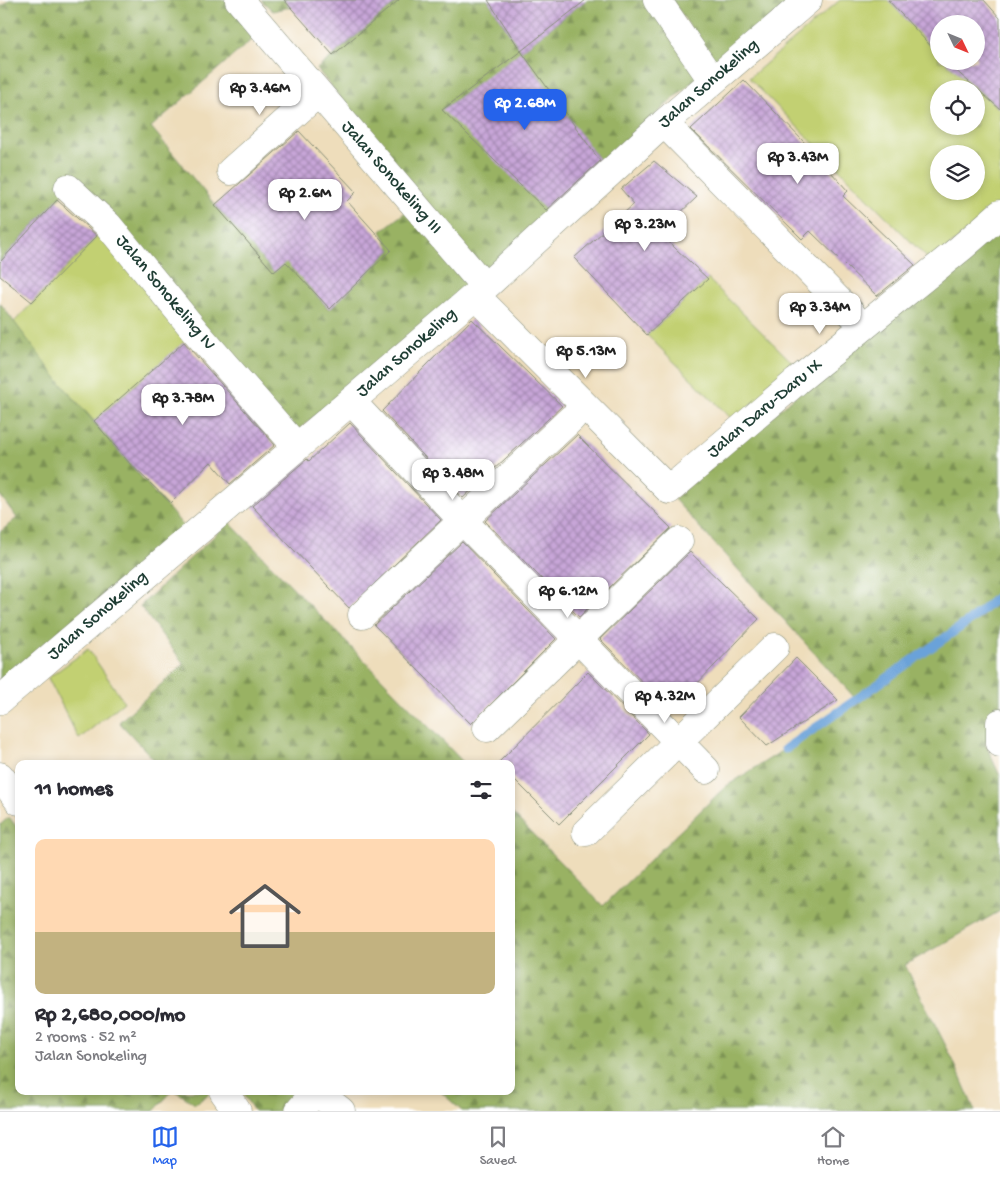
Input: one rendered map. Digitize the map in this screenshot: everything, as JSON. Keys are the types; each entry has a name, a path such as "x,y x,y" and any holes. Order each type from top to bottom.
{"street":[{"name":"Jalan Sonokeling III","path":"239,0 318,93 480,291 669,490"},
{"path":"657,0 712,80"},
{"name":"Jalan Sonokeling","path":"0,700 480,291 712,80 808,0"},
{"path":"231,171 318,93"},
{"path":"664,123 850,313"},
{"name":"Jalan Sonokeling IV","path":"68,188 108,225 196,332 297,447"},
{"name":"Jalan Daru-Daru IX","path":"669,490 790,386 961,248 1000,214"},
{"path":"351,401 463,521 706,770"},
{"path":"362,615 572,418"},
{"path":"486,728 679,541"},
{"path":"586,832 775,647"},
{"path":"1000,724 1000,743"},
{"path":"0,776 15,796"},
{"path":"227,1095 237,1111"},
{"path":"303,1106 314,1095"},
{"path":"323,1095 341,1111"}],"green space":[{"path":"9,0 239,0 264,29 151,127 215,205 274,272 296,252 320,271 305,283 329,309 391,250 381,231 407,211 471,282 296,432 68,188 0,262 0,7"},
{"path":"261,0 298,0 290,7 273,11"},
{"path":"399,0 488,0 521,51 586,0 645,0 700,75 601,163 522,53 443,109 547,211 488,277 317,69"},
{"path":"672,0 792,0 716,65"},
{"path":"840,0 888,0 930,45 930,70 955,70 966,80 930,80 930,135 985,135 985,96 1000,109 1000,203 931,262 749,78"},
{"path":"1000,223 1000,716 985,743 1000,776 1000,911 905,965 953,1060 975,1111 462,1111 444,1095 515,1095 515,816 603,906 725,787 785,749 856,699 674,499"},
{"path":"108,225 196,332 94,421 57,379 14,322"},
{"path":"708,279 805,375 741,428 647,335"},
{"path":"0,303 57,379 192,536 0,681 0,532 17,518 0,495"},
{"path":"229,522 461,760 154,760 119,722 184,664 140,606"},
{"path":"88,649 124,702 79,739 48,678"},
{"path":"9,817 15,825 15,1095 168,1095 154,1111 0,1111 0,825"},
{"path":"182,1095 207,1095 195,1104"},
{"path":"244,1095 302,1095 293,1111 254,1111"}],"building":[{"path":"284,0 399,0 333,55"},
{"path":"488,0 586,0 521,51"},
{"path":"888,0 984,0 1000,18 1000,109 985,96 985,80 967,80 955,70 985,70 985,15 930,15 930,45"},
{"path":"521,51 600,161 546,210 442,110"},
{"path":"744,80 848,191 843,196 915,265 877,296 810,231 802,239 691,129"},
{"path":"299,131 356,192 347,201 391,250 330,309 286,262 274,272 215,205"},
{"path":"654,161 697,197 659,233 708,279 647,335 574,258 634,204 621,189"},
{"path":"57,200 97,236 32,302 0,276 0,262"},
{"path":"472,319 562,406 463,498 382,411"},
{"path":"184,342 275,445 230,484 211,462 171,503 130,464 94,421"},
{"path":"350,423 441,520 349,608 252,506 307,459 309,461"},
{"path":"577,435 671,528 579,617 485,521"},
{"path":"462,542 556,639 471,724 374,625"},
{"path":"690,552 759,619 671,711 600,639"},
{"path":"796,658 838,700 767,746 739,717"},
{"path":"588,672 649,734 559,824 515,780 515,760 501,760"}],"waterway":[{"path":"785,749 972,619 1000,595"}]}
